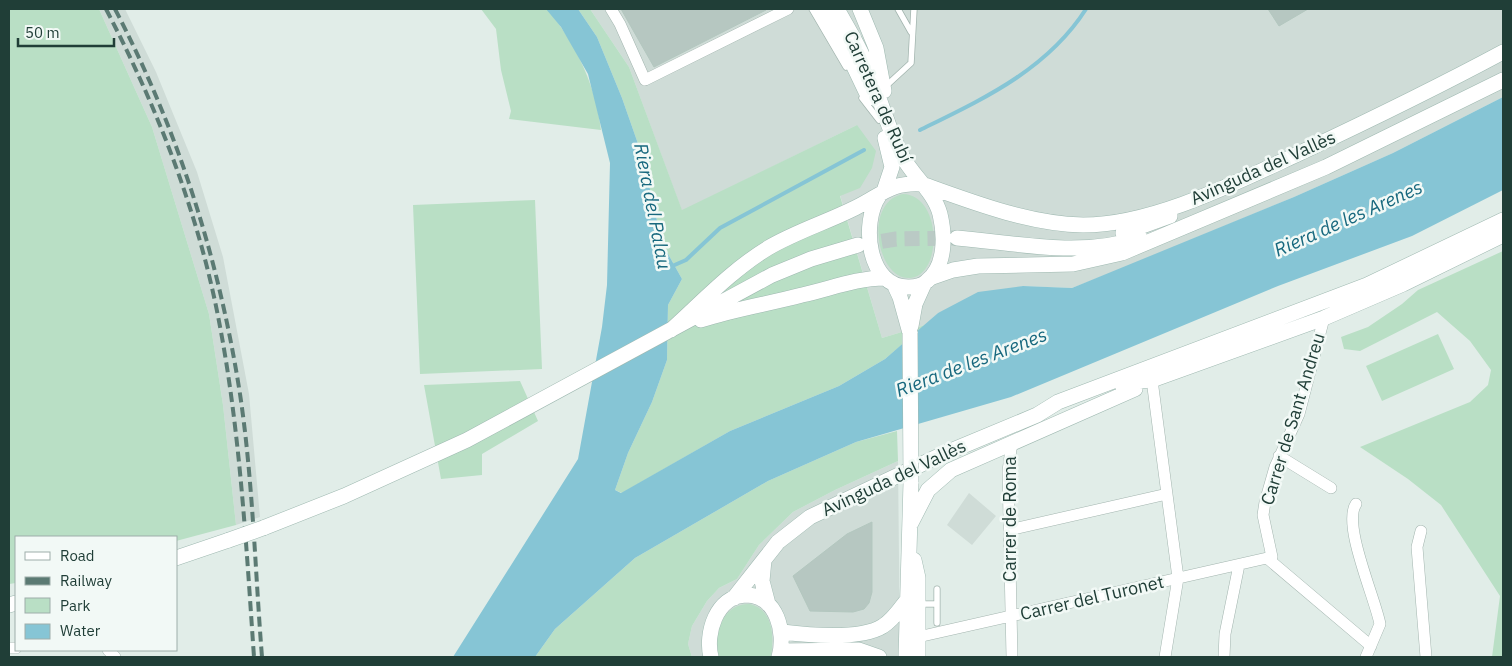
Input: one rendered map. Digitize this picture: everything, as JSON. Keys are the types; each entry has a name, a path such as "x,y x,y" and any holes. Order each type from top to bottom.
{"main road":[{"name":"Carretera de Rubí","path":"822,9 919,186"},
{"name":"Carretera de Rubí","path":"837,9 866,63 883,118 892,167 882,194"},
{"path":"860,9 876,48 884,88 883,118"},
{"name":"Avinguda del Vallès","path":"919,186 1022,215 1064,224 1083,225 1130,219 1207,196 1410,101 1503,52"},
{"name":"Avinguda del Vallès","path":"927,281 953,270 978,266 1052,266 1107,258 1153,242 1220,211 1326,167 1503,80"},
{"path":"724,299 745,264 769,248 882,194 891,187 919,186 936,202 943,236 939,266 927,281 915,304 910,333 911,541 907,584 912,602 913,626 918,637 918,657"},
{"path":"882,194 872,208 870,228 873,255 900,297 910,333"},
{"path":"980,240 1068,241 1101,238 1129,232 1166,218 1207,196"},
{"path":"957,238 1052,249 1104,247 1136,239 1220,211"},
{"name":"Avinguda del Vallès","path":"1037,415 1058,402 1346,293 1503,220"},
{"name":"Avinguda del Vallès","path":"711,657 708,640 716,615 734,598 778,542 792,529 826,508 941,455 1037,415 1139,381 1152,380 1324,318 1403,284 1503,235"},
{"path":"178,557 263,528 419,463 516,415 724,299 792,266 858,245"},
{"path":"671,330 724,299 794,297 859,280 889,281 904,287 927,281"},
{"path":"1324,318 1331,306 1346,293"},
{"name":"Avinguda del Vallès","path":"911,523 928,490 950,470 1144,386 1152,380"},
{"path":"906,657 912,602 918,578 911,541"},
{"path":"764,560 762,581 768,604 776,615 782,632 780,654 859,650 880,657"},
{"path":"734,598 753,596 768,604"},
{"path":"782,632 839,634 869,631 887,623 912,602"}],"street":[{"path":"610,9 645,80 788,9"},
{"name":"Carrer de Sant Andreu","path":"1267,558 1272,556 1263,515 1274,467 1298,414 1324,318"},
{"path":"1152,380 1178,578 1165,657"},
{"name":"Carrer de Roma","path":"1012,442 1008,471 1012,657"},
{"path":"1279,456 1331,488"},
{"path":"1009,530 1167,494"},
{"path":"1267,558 1368,652 1380,624 1377,607 1353,537 1352,510 1356,504"},
{"path":"1421,531 1417,546 1426,657"},
{"name":"Carrer del Turonet","path":"918,637 1267,558"},
{"path":"1224,657 1225,634 1238,565"}],"lane":[{"path":"812,9 834,45 865,104 883,118"},
{"path":"898,9 912,34"},
{"path":"884,88 910,63 914,9"},
{"path":"937,623 938,589"},
{"path":"912,602 937,604"}],"shaded area":[{"path":"99,9 125,9 156,72 197,172 223,257 249,394 260,517 236,525 223,405 209,314 152,127"},
{"path":"590,9 1503,9 1503,97 1393,153 1294,197 1072,288 1023,286 938,313 925,325 882,338 840,195 857,125 682,211 629,67"},
{"path":"898,461 900,657 692,657 688,644 692,626 707,601 719,588 737,579 759,545 793,512"},
{"path":"969,493 996,516 972,545 947,525"}],"green space":[{"path":"9,9 99,9 152,127 209,314 223,405 236,525 178,540 178,536 15,536 15,583 9,584"},
{"path":"481,9 548,10 576,51 583,66 595,97 601,130 509,119 511,111 501,70 496,29"},
{"path":"578,9 590,9 629,67 682,210 857,125 876,151 872,168 860,188 840,196 882,338 925,325 885,359 839,386 730,431 622,493 615,490 628,453 652,402 667,360 668,305 682,279 662,243 643,158 622,98 597,37"},
{"path":"903,194 916,198 926,208 934,237 928,265 919,275 908,278 897,275 889,266 882,254 879,239 879,224 883,210 890,200"},
{"path":"535,200 542,369 420,374 413,205"},
{"path":"1503,251 1503,657 1492,657 1500,596 1441,505 1408,479 1360,447 1470,402 1488,385 1491,370 1470,341 1437,312 1360,351 1344,349 1341,337 1368,327 1402,304 1418,290"},
{"path":"1438,334 1454,369 1382,401 1366,366"},
{"path":"520,381 538,421 482,454 482,475 441,479 424,385"},
{"path":"897,431 898,461 793,512 759,545 737,579 719,588 707,601 692,626 688,644 692,657 535,657 555,629 635,558 768,481 856,442"},
{"path":"750,604 758,607 768,618 772,633 771,657 719,657 717,639 726,615 740,605"}],"water":[{"path":"546,9 578,9 597,37 622,98 643,158 662,243 682,279 668,305 667,360 652,402 628,453 615,490 621,493 730,431 839,386 885,359 938,313 978,292 1023,286 1072,288 1294,197 1393,153 1503,97 1503,190 1412,236 1278,286 1011,397 856,442 768,481 635,558 555,629 535,657 453,657 578,459 602,327 607,285 610,163 588,74 561,27"}],"building":[{"path":"621,9 765,9 766,10 654,67"},
{"path":"1268,9 1308,9 1279,26"},
{"path":"872,522 872,592 869,603 864,609 853,612 810,611 793,576 847,534"}],"waterway":[{"path":"920,130 990,94 1033,66 1070,30 1086,9"},
{"name":"Riera del Palau","path":"670,267 686,260 720,228 864,150"}],"tunnel":[{"path":"859,245 896,239 955,238"}],"railway":[{"path":"106,9 142,82 173,158 199,236 209,276 226,358 232,400 245,529 254,657"},
{"path":"115,9 138,55 177,148 208,245 220,294 231,344 244,427 251,493 262,657"}],"water label":[{"name":"Riera de les Arenes","path":"1348,218"},
{"name":"Riera de les Arenes","path":"971,362"}]}
